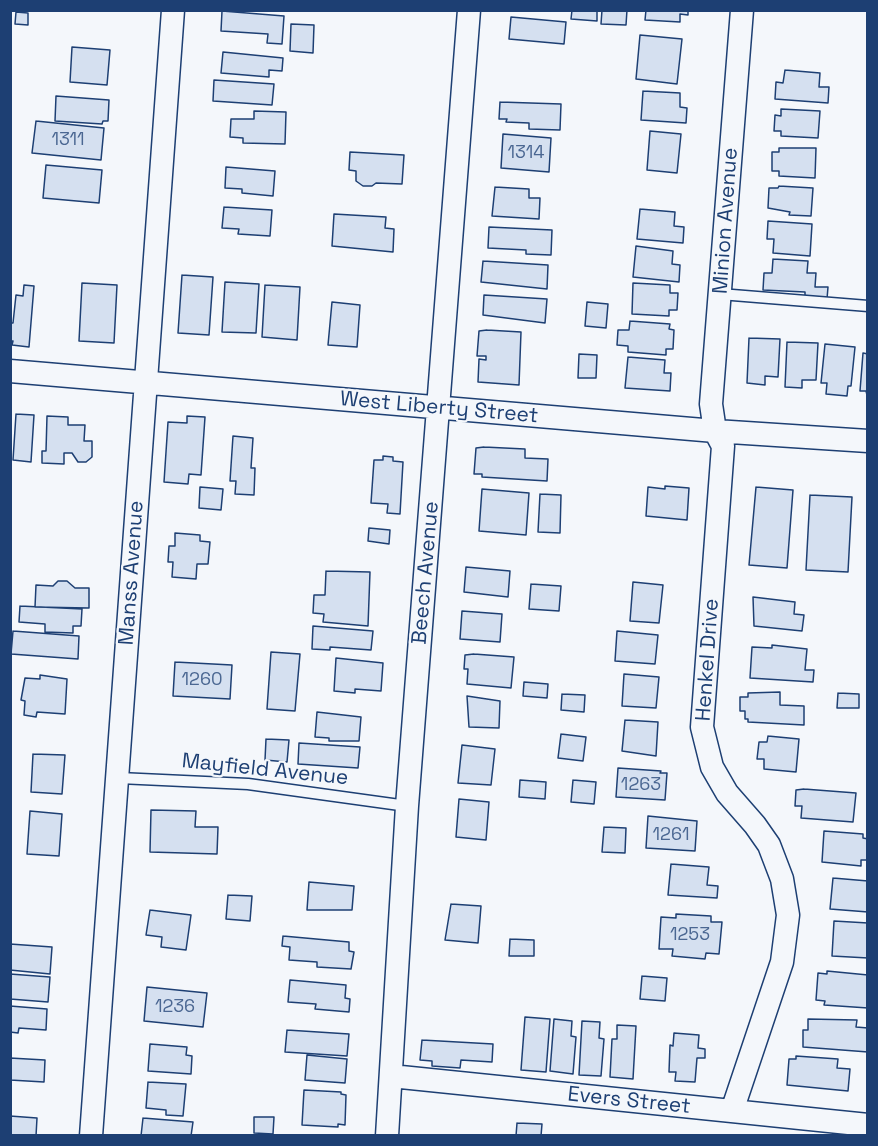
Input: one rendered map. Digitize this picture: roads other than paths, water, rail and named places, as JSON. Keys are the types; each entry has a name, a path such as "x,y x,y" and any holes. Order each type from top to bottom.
{"street":[{"name":"Manss Avenue","path":"91,1136 174,10"},
{"name":"Beech Avenue","path":"387,1136 407,806 469,10"},
{"name":"Minion Avenue","path":"715,431 711,404 742,10"},
{"name":"West Liberty Street","path":"10,371 715,431 867,441"},
{"name":"Henkel Drive","path":"715,431 723,446 703,737 712,767 727,793 755,825 768,845 782,879 788,915 782,962 732,1111"},
{"name":"Evers Street","path":"391,1076 867,1125"}],"lane":[{"path":"720,294 867,306"},
{"name":"Mayfield Avenue","path":"119,778 248,784 407,806"}]}
